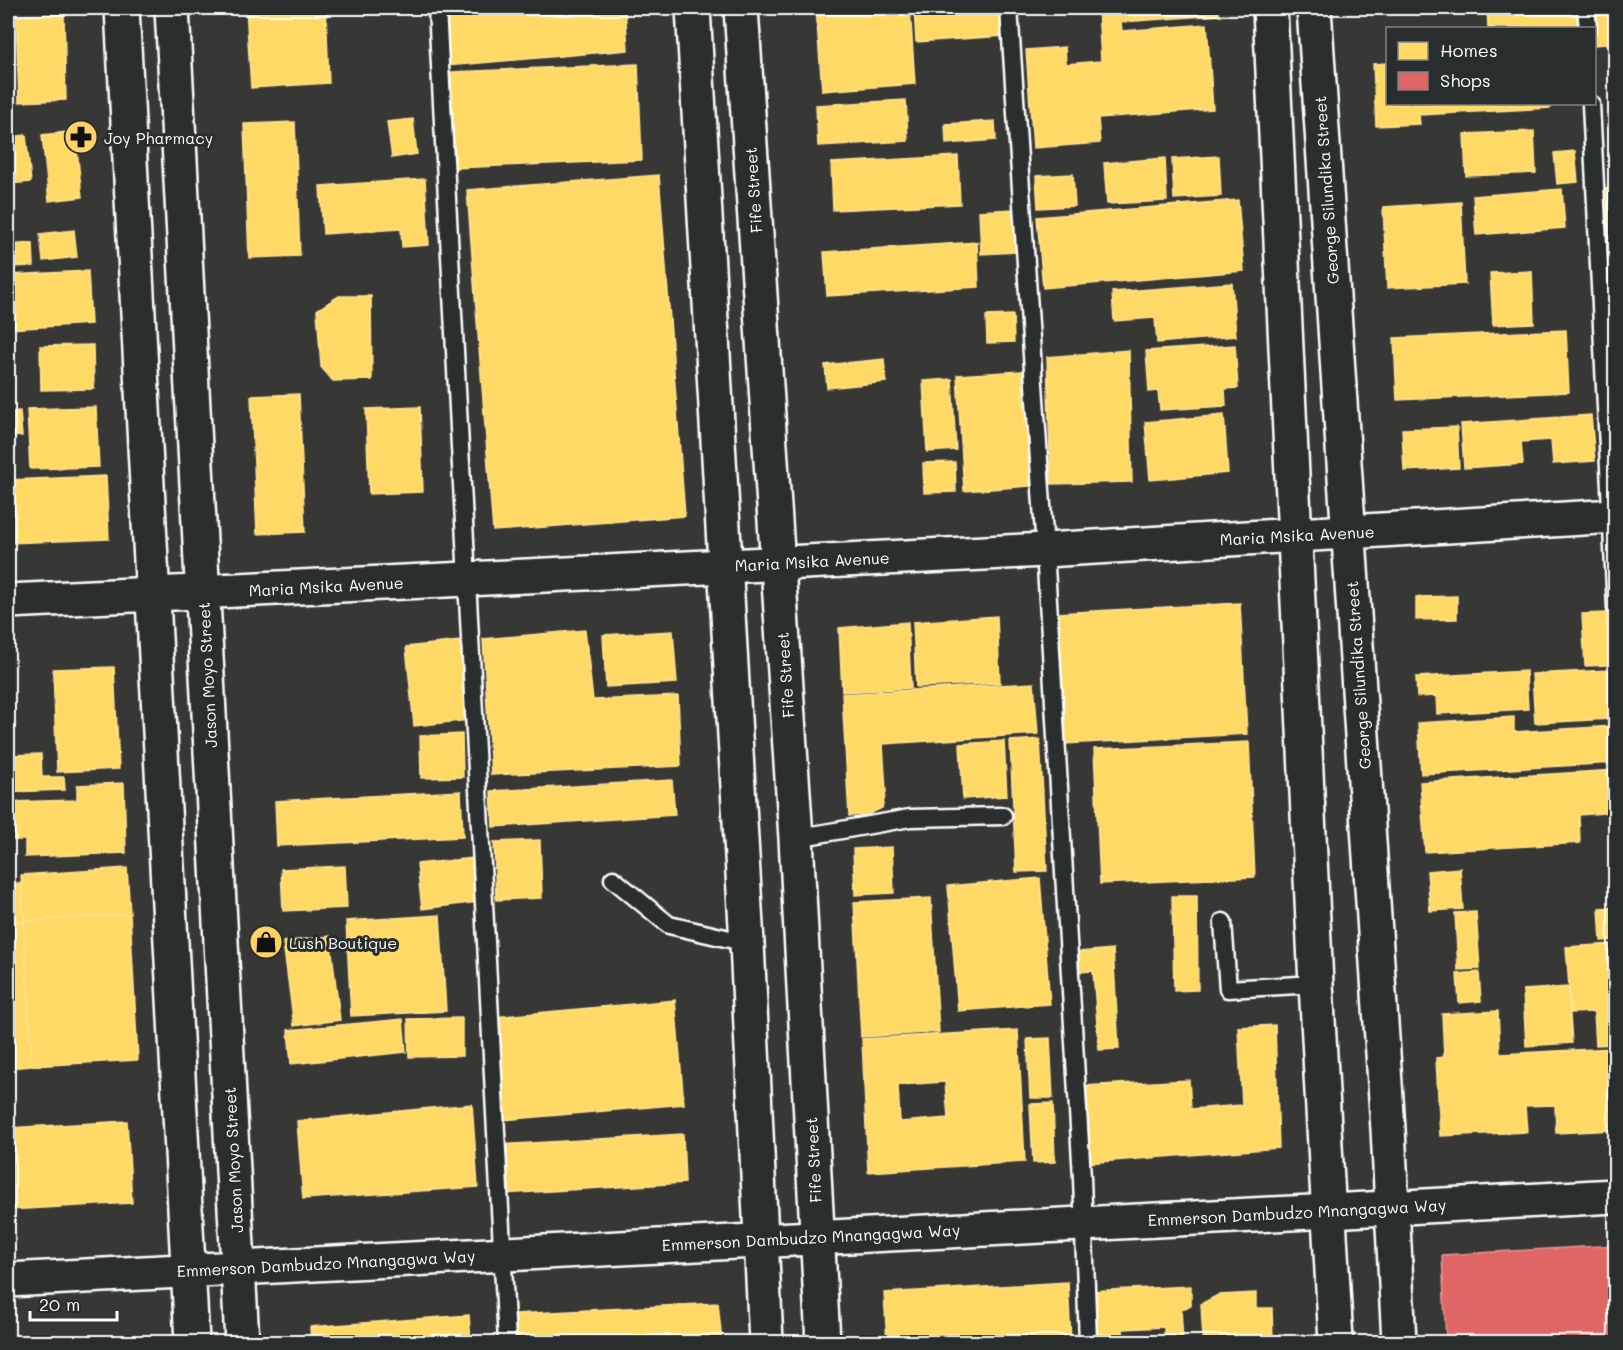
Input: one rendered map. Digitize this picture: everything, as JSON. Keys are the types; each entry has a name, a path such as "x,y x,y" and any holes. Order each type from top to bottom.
{"street":[{"path":"122,8 192,1342"},
{"name":"Jason Moyo Street","path":"172,8 242,1342"},
{"path":"693,8 747,943 766,1342"},
{"name":"Fife Street","path":"741,8 796,838 822,1342"},
{"path":"1270,8 1316,984 1336,1342"},
{"name":"George Silundika Street","path":"1314,8 1386,1105 1399,1342"},
{"name":"Maria Msika Avenue","path":"8,601 1044,550 1614,516"},
{"name":"Emmerson Dambudzo Mnangagwa Way","path":"8,1280 1616,1196"}],"lane":[{"path":"437,8 507,1342"},
{"path":"1009,8 1085,1223 1088,1342"},
{"path":"1586,8 1587,27"},
{"path":"1591,105 1614,516 1616,609"},
{"path":"796,838 910,818 1003,816"},
{"path":"613,879 669,925 747,943"},
{"path":"1223,922 1228,989 1316,984"}],"building: Homes":[{"path":"246,8 326,8 329,83 251,88"},
{"path":"441,8 625,8 628,50 446,66"},
{"path":"816,8 910,8 915,84 822,91"},
{"path":"914,8 1003,8 1005,36 916,42"},
{"path":"1098,8 1219,8 1219,15 1121,22 1122,31 1207,24 1213,109 1098,118 1100,143 1033,148 1026,50 1065,47 1066,64 1101,61"},
{"path":"1487,8 1576,8 1578,27 1488,27"},
{"path":"1593,8 1616,8 1616,43 1596,45 1596,27 1594,27"},
{"path":"64,14 66,100 19,102 16,16"},
{"path":"1386,63 1386,105 1551,105 1551,108 1419,115 1420,124 1376,126 1373,64"},
{"path":"638,64 642,160 455,168 451,72"},
{"path":"906,100 908,141 818,146 816,105"},
{"path":"413,119 417,154 392,158 387,122"},
{"path":"995,121 996,140 946,144 945,124"},
{"path":"295,122 300,256 249,258 244,124"},
{"path":"75,131 82,197 49,201 42,135"},
{"path":"1534,131 1536,173 1466,176 1464,134"},
{"path":"26,135 31,182 8,184 8,137"},
{"path":"1575,151 1578,182 1557,184 1554,153"},
{"path":"958,156 960,204 833,210 831,163"},
{"path":"1219,156 1221,196 1174,199 1172,159"},
{"path":"1165,158 1167,201 1107,204 1104,163"},
{"path":"1073,174 1075,206 1038,208 1036,176"},
{"path":"659,175 685,516 493,531 467,190"},
{"path":"425,179 429,245 402,247 401,229 323,234 320,186"},
{"path":"1616,188 1616,238 1607,239 1603,189"},
{"path":"1562,189 1565,228 1476,235 1473,196"},
{"path":"1238,200 1244,271 1043,288 1037,217"},
{"path":"1461,202 1465,284 1387,288 1383,207"},
{"path":"1014,209 1016,252 981,254 979,211"},
{"path":"74,230 77,257 43,261 40,234"},
{"path":"977,242 979,287 827,296 824,252"},
{"path":"33,243 34,266 8,267 8,245"},
{"path":"88,271 91,324 8,329 8,275"},
{"path":"1532,271 1534,323 1493,325 1490,273"},
{"path":"1232,283 1236,336 1157,343 1155,318 1114,321 1112,292"},
{"path":"339,296 371,296 372,380 333,381 321,367 317,310"},
{"path":"1013,315 1014,342 987,343 986,316"},
{"path":"1566,330 1569,392 1397,400 1394,338"},
{"path":"93,345 94,389 41,390 40,346"},
{"path":"1235,345 1238,388 1225,389 1226,406 1160,410 1158,391 1149,392 1146,351"},
{"path":"1129,350 1132,482 1051,484 1047,357"},
{"path":"884,359 886,382 827,388 825,365"},
{"path":"1022,371 1030,486 964,491 957,375"},
{"path":"952,379 956,450 927,452 923,381"},
{"path":"299,394 305,532 257,534 251,396"},
{"path":"96,407 99,467 30,469 27,409"},
{"path":"420,407 423,492 369,494 366,409"},
{"path":"20,411 22,436 8,437 8,412"},
{"path":"1224,415 1228,473 1150,480 1145,422"},
{"path":"1591,415 1595,461 1553,464 1551,440 1521,442 1523,464 1464,468 1461,424"},
{"path":"1457,427 1459,468 1404,471 1402,429"},
{"path":"8,443 11,443 12,474 8,475"},
{"path":"955,462 956,492 924,493 923,463"},
{"path":"106,476 109,539 8,543 8,480"},
{"path":"1457,596 1457,619 1416,620 1416,597"},
{"path":"1240,603 1247,734 1064,744 1057,613"},
{"path":"1607,613 1609,665 1585,666 1582,614"},
{"path":"997,616 1000,683 916,687 913,622"},
{"path":"908,622 911,688 842,692 839,628"},
{"path":"585,630 593,700 678,696 681,766 491,775 483,639"},
{"path":"673,631 677,683 606,687 603,635"},
{"path":"460,641 469,720 414,726 406,647"},
{"path":"114,667 119,769 57,772 53,669"},
{"path":"1609,670 1611,719 1535,723 1532,674"},
{"path":"1526,671 1528,709 1437,714 1436,696 1417,697 1416,677"},
{"path":"1034,683 1038,734 883,744 886,792 882,808 867,815 849,816 842,694"},
{"path":"1514,717 1514,732 1614,726 1616,763 1421,774 1418,723"},
{"path":"462,734 463,777 421,778 420,736"},
{"path":"1040,739 1047,871 1016,872 1010,741"},
{"path":"1004,741 1007,796 963,799 960,744"},
{"path":"1249,742 1255,877 1100,884 1094,749"},
{"path":"41,754 42,777 64,777 65,790 8,792 8,755"},
{"path":"1616,770 1616,812 1579,815 1580,843 1425,852 1420,782"},
{"path":"672,780 675,815 493,827 491,791"},
{"path":"124,783 126,853 25,857 25,840 10,840 9,802 77,800 77,785"},
{"path":"461,791 463,837 277,846 275,801"},
{"path":"540,840 542,898 496,900 494,842"},
{"path":"892,847 894,893 855,895 853,849"},
{"path":"473,858 478,902 422,909 417,864"},
{"path":"345,866 347,908 283,911 281,869"},
{"path":"127,868 130,914 24,921 21,875"},
{"path":"1460,868 1463,909 1430,911 1427,871"},
{"path":"1040,878 1050,1004 958,1011 948,886"},
{"path":"22,883 24,921 8,922 8,884"},
{"path":"1172,896 1197,896 1198,990 1174,991"},
{"path":"931,898 939,1032 861,1037 854,902"},
{"path":"1616,907 1616,940 1601,941 1599,908"},
{"path":"1476,912 1480,969 1458,970 1455,913"},
{"path":"130,914 138,1060 32,1066 24,921"},
{"path":"440,915 446,1011 351,1016 346,921"},
{"path":"24,921 32,1066 8,1068 8,922"},
{"path":"330,936 340,1020 294,1026 283,942"},
{"path":"1614,944 1616,1044 1596,1045 1594,1012 1571,1013 1566,947"},
{"path":"1113,949 1119,1049 1099,1050 1093,971 1080,972 1079,952"},
{"path":"1479,972 1481,1001 1459,1003 1457,974"},
{"path":"1568,987 1572,1043 1526,1046 1523,990"},
{"path":"675,1000 684,1104 503,1120 494,1017"},
{"path":"1498,1011 1500,1054 1613,1048 1616,1130 1556,1133 1555,1105 1525,1106 1527,1132 1440,1136 1436,1058 1444,1057 1442,1014"},
{"path":"462,1018 462,1056 409,1057 408,1019"},
{"path":"403,1019 406,1052 291,1064 288,1030"},
{"path":"1275,1025 1279,1148 1087,1163 1083,1086 1189,1080 1191,1109 1242,1105 1238,1027"},
{"path":"1018,1030 1025,1162 868,1172 862,1039","holes":["945,1082 948,1118 900,1122 898,1085"]},
{"path":"1050,1038 1053,1098 1030,1098 1027,1039"},
{"path":"1053,1103 1055,1162 1033,1163 1030,1104"},
{"path":"472,1104 478,1187 303,1199 297,1121"},
{"path":"127,1121 132,1203 8,1210 8,1128"},
{"path":"683,1134 685,1183 501,1194 498,1145"},
{"path":"1068,1282 1071,1342 887,1342 884,1293"},
{"path":"1191,1286 1191,1306 1181,1309 1183,1342 1164,1342 1164,1327 1123,1329 1124,1342 1092,1342 1089,1291"},
{"path":"1256,1293 1256,1308 1272,1308 1273,1342 1203,1340 1201,1304 1218,1295"},
{"path":"718,1303 722,1342 517,1342 515,1314"},
{"path":"469,1315 471,1342 311,1342 310,1327"},
{"path":"127,1335 128,1342 49,1342 49,1338"}],"building: Shops":[{"path":"1616,1245 1616,1342 1446,1342 1442,1255"}],"place":[{"name":"Joy Pharmacy","path":"81,137"},
{"name":"Lush Boutique","path":"266,942"}]}
